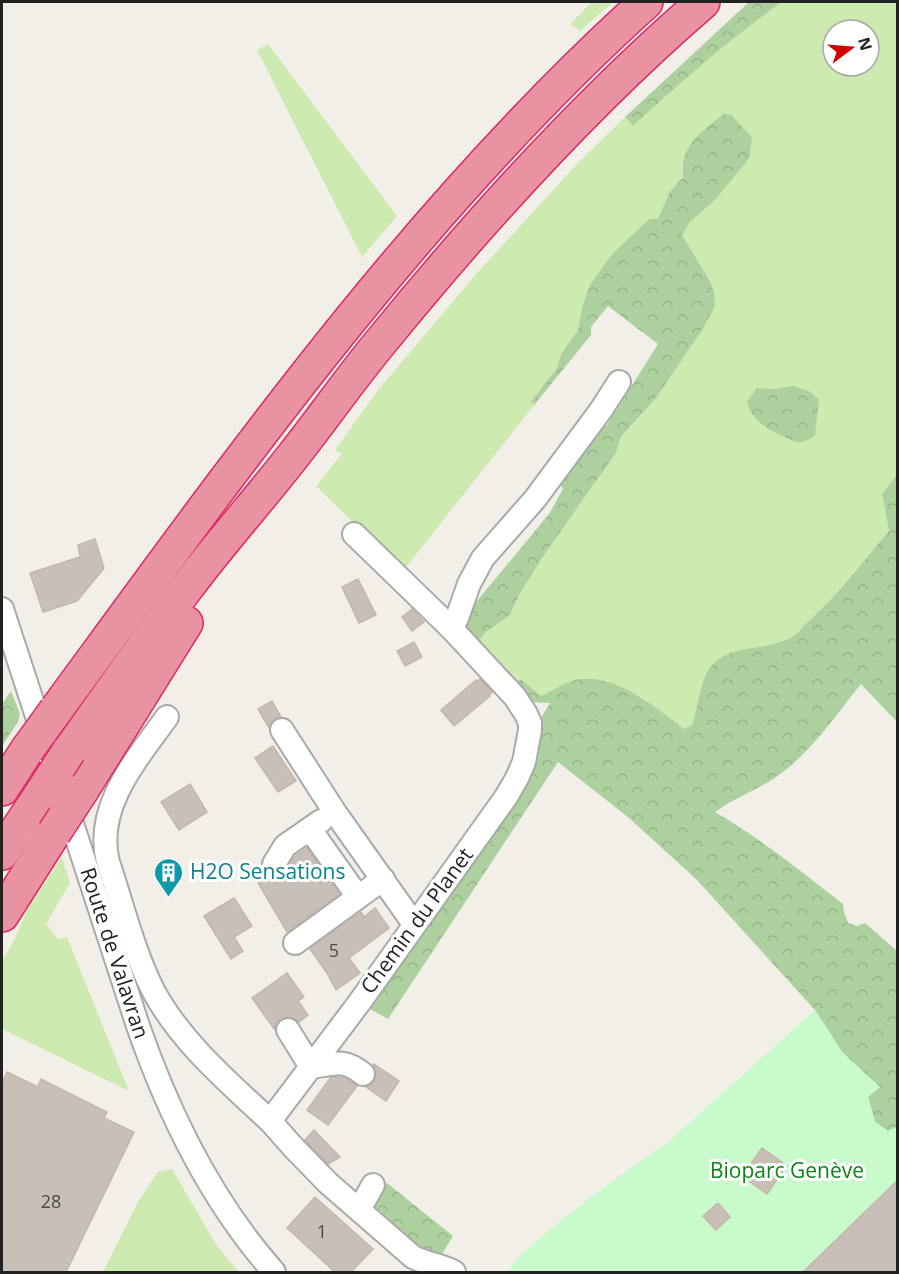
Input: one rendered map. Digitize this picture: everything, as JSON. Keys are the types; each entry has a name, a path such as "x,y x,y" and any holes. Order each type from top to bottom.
{"highway":[{"path":"2,789 56,710 266,426 390,271 455,196 524,122 594,50 646,2"},
{"path":"2,853 69,751 185,590 382,340 477,228 585,113 627,71 704,2"},
{"path":"2,915 292,457"}],"street":[{"path":"451,628 469,584 483,558 535,499 619,382"},
{"name":"Chemin du Planet","path":"270,1121 506,797 524,762 530,730 526,714 515,697 451,628 354,534"},
{"name":"Route de Valavran","path":"2,609 138,1026 162,1090 207,1180 233,1221 274,1272"},
{"path":"166,717 119,789 105,832 105,851 108,862 142,965 156,994 187,1040 270,1121 328,1183 423,1268 449,1269 454,1272"},
{"path":"282,730 334,811 414,924"},
{"path":"274,864 285,846 334,811"},
{"path":"310,829 358,897"},
{"path":"295,943 382,879"},
{"path":"288,1030 311,1067 342,1062 353,1066 363,1074"},
{"path":"359,1210 373,1185"}],"green space":[{"path":"592,2 613,2 580,31 570,24"},
{"path":"749,2 782,2 724,46 633,126 625,117"},
{"path":"782,2 897,2 898,475 882,494 889,531 823,608 794,635 779,643 743,650 705,675 696,715 692,725 684,729 640,696 575,680 541,696 522,680 510,682 476,645 485,633 510,615 519,595 542,558 616,453 621,438 656,398 714,292 710,281 682,235 690,222 715,200 749,159 681,165 683,177 669,193 658,220 649,219 612,254 591,285 582,307 578,330 561,354 557,368 532,401 535,404 403,571 316,486 342,454 335,450 378,390 477,273 578,163 625,117 633,126 743,30"},
{"path":"268,44 397,216 362,257 257,50"},
{"path":"724,114 731,115 752,137 749,159 715,200 690,222 682,235 710,281 714,292 715,307 656,398 621,437 616,453 542,558 519,595 510,615 485,633 476,645 462,631 472,607 549,514 563,489 558,481 594,432 607,425 658,344 608,306 591,327 591,335 535,404 531,402 557,368 561,354 578,330 582,307 590,285 612,254 649,219 658,219 669,193 683,177 683,166 688,148 700,133"},
{"path":"793,386 809,391 819,400 815,435 798,443 767,428 754,416 747,401 757,388 774,389"},
{"path":"897,475 897,722 861,684 822,734 788,768 769,782 715,812 765,844 843,904 848,923 857,926 865,923 897,951 897,1127 888,1131 875,1122 868,1097 879,1087 842,1052 815,1010 696,879 629,818 558,762 388,1019 363,1005 535,737 541,718 550,703 527,702 510,682 522,680 541,696 575,680 605,681 634,693 684,729 692,725 702,683 709,668 715,662 732,652 774,644 795,634 831,599 889,531 882,494"},
{"path":"11,691 20,714 18,722 2,746 2,704"},
{"path":"62,857 70,883 46,924 58,939 67,937 129,1091 2,1029 2,961 27,910"},
{"name":"Bioparc Genève","path":"815,1010 842,1052 880,1087 868,1097 875,1122 888,1131 897,1127 897,1272 507,1272 520,1256 543,1235 601,1189 667,1143"},
{"path":"172,1169 217,1246 239,1272 103,1272 139,1200 158,1172"},
{"path":"387,1183 453,1236 442,1254 426,1252 371,1203"}],"building":[{"path":"95,539 104,568 77,601 43,612 30,573 80,557 78,545"},
{"path":"358,579 376,615 359,623 342,587"},
{"path":"412,609 424,622 412,631 402,617"},
{"path":"414,642 422,657 405,666 397,651"},
{"path":"480,679 492,692 490,696 454,726 441,710"},
{"path":"272,701 281,717 274,719 269,728 258,709"},
{"path":"273,746 296,781 278,792 255,758"},
{"path":"190,784 207,812 179,830 161,802"},
{"path":"307,848 339,894 287,932 258,883 268,876 281,876 293,858"},
{"path":"234,898 252,926 234,937 243,951 231,959 204,916"},
{"path":"375,908 389,928 349,958 360,973 336,990 310,949 361,912 364,917"},
{"path":"287,973 304,997 298,1001 308,1015 299,1022 294,1018 281,1018 276,1023 275,1030 252,998"},
{"path":"374,1064 399,1081 386,1101 366,1087 373,1082 376,1076"},
{"path":"7,1072 38,1087 41,1079 107,1112 104,1118 134,1132 66,1272 2,1272 2,1083"},
{"path":"331,1077 345,1078 357,1086 328,1125 307,1110"},
{"path":"314,1130 340,1157 328,1164 305,1140"},
{"path":"762,1148 787,1166 767,1194 742,1176"},
{"path":"897,1181 897,1272 803,1272"},
{"path":"315,1197 373,1249 351,1272 335,1272 287,1228"},
{"path":"718,1203 730,1217 716,1230 703,1216"}],"place":[{"name":"H2O Sensations","path":"169,898"}]}
